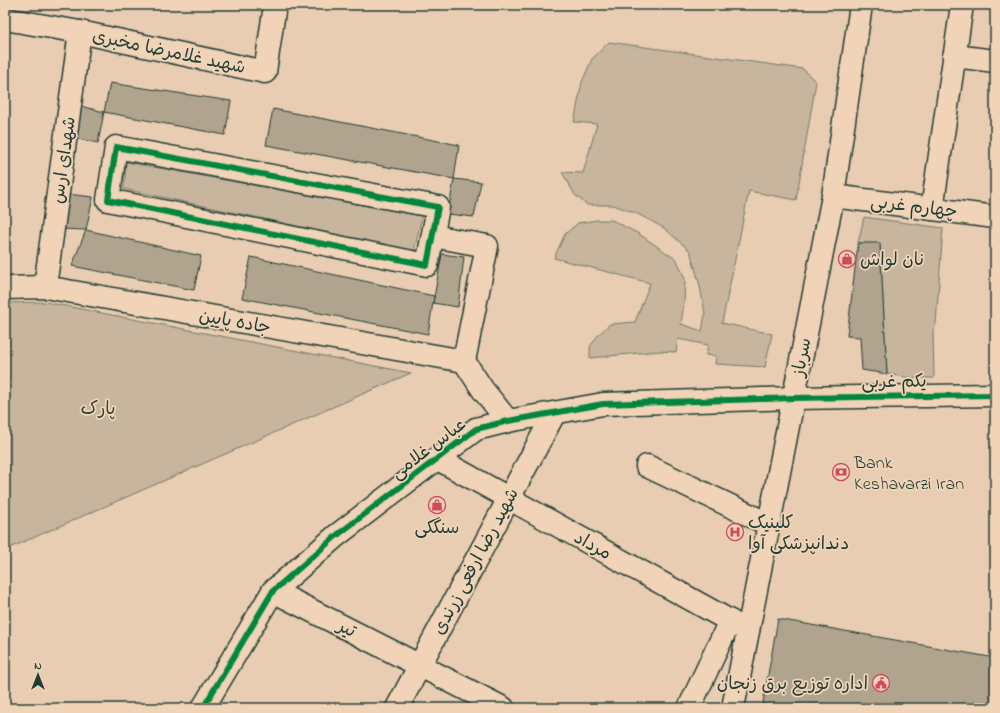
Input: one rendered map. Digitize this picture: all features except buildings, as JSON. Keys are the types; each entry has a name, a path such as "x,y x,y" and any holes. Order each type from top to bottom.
{"street":[{"name":"شهید غلامرضا مخبری","path":"5,19 80,32 265,72 275,5"},
{"name":"سرباز","path":"732,708 739,626 768,524 833,196 861,5"},
{"path":"932,209 962,5"},
{"name":"شهدای ارس","path":"45,287 80,32"},
{"path":"954,56 995,61"},
{"path":"116,146 438,207 433,236 427,265 108,200 116,146"},
{"name":"چهارم غربی","path":"833,196 995,217"},
{"path":"433,236 487,246 464,361 483,390 508,421"},
{"name":"جاده پایین","path":"5,288 45,287 464,361"},
{"name":"یکم غربی","path":"793,398 995,395"},
{"name":"عباس غلامی","path":"203,708 274,591 336,536 476,429 508,421 554,414 603,404 793,398"},
{"name":"شهید رضا ارفعی زرندی","path":"397,708 554,414"},
{"name":"مرداد","path":"438,459 739,626"},
{"path":"647,466 768,524"},
{"name":"تیر","path":"274,591 503,708"},
{"path":"689,708 739,626"}],"green space":[{"path":"609,42 803,69 816,82 796,200 749,191 722,323 772,334 765,367 715,364 716,356 706,355 708,345 678,339 676,352 659,351 590,358 590,347 598,335 610,324 635,322 650,283 554,258 565,234 578,223 597,220 612,220 639,234 677,260 685,279 681,324 702,331 705,314 700,286 690,251 664,228 636,213 613,205 587,205 575,195 562,172 583,173 597,124 574,122 582,82 592,59"},
{"path":"126,162 422,216 414,251 124,189"},
{"path":"864,217 943,228 936,324 933,331 934,378 910,378 887,374 880,244 858,243"},
{"name":"پارک","path":"45,302 411,373 5,550 5,303"}],"cycle path":[{"path":"116,147 438,207 427,265 108,200 116,147"},
{"path":"203,708 273,591 336,536 476,429 508,421 603,404 793,398 995,395"}],"place":[{"name":"نان لواش","path":"847,259"},
{"name":"Bank Keshavarzi Iran","path":"841,472"},
{"name":"سنگکی","path":"437,505"},
{"name":"کلینیک دندانپزشکی آوا","path":"735,532"},
{"name":"اداره توزیع برق زنجان","path":"881,683"}]}
